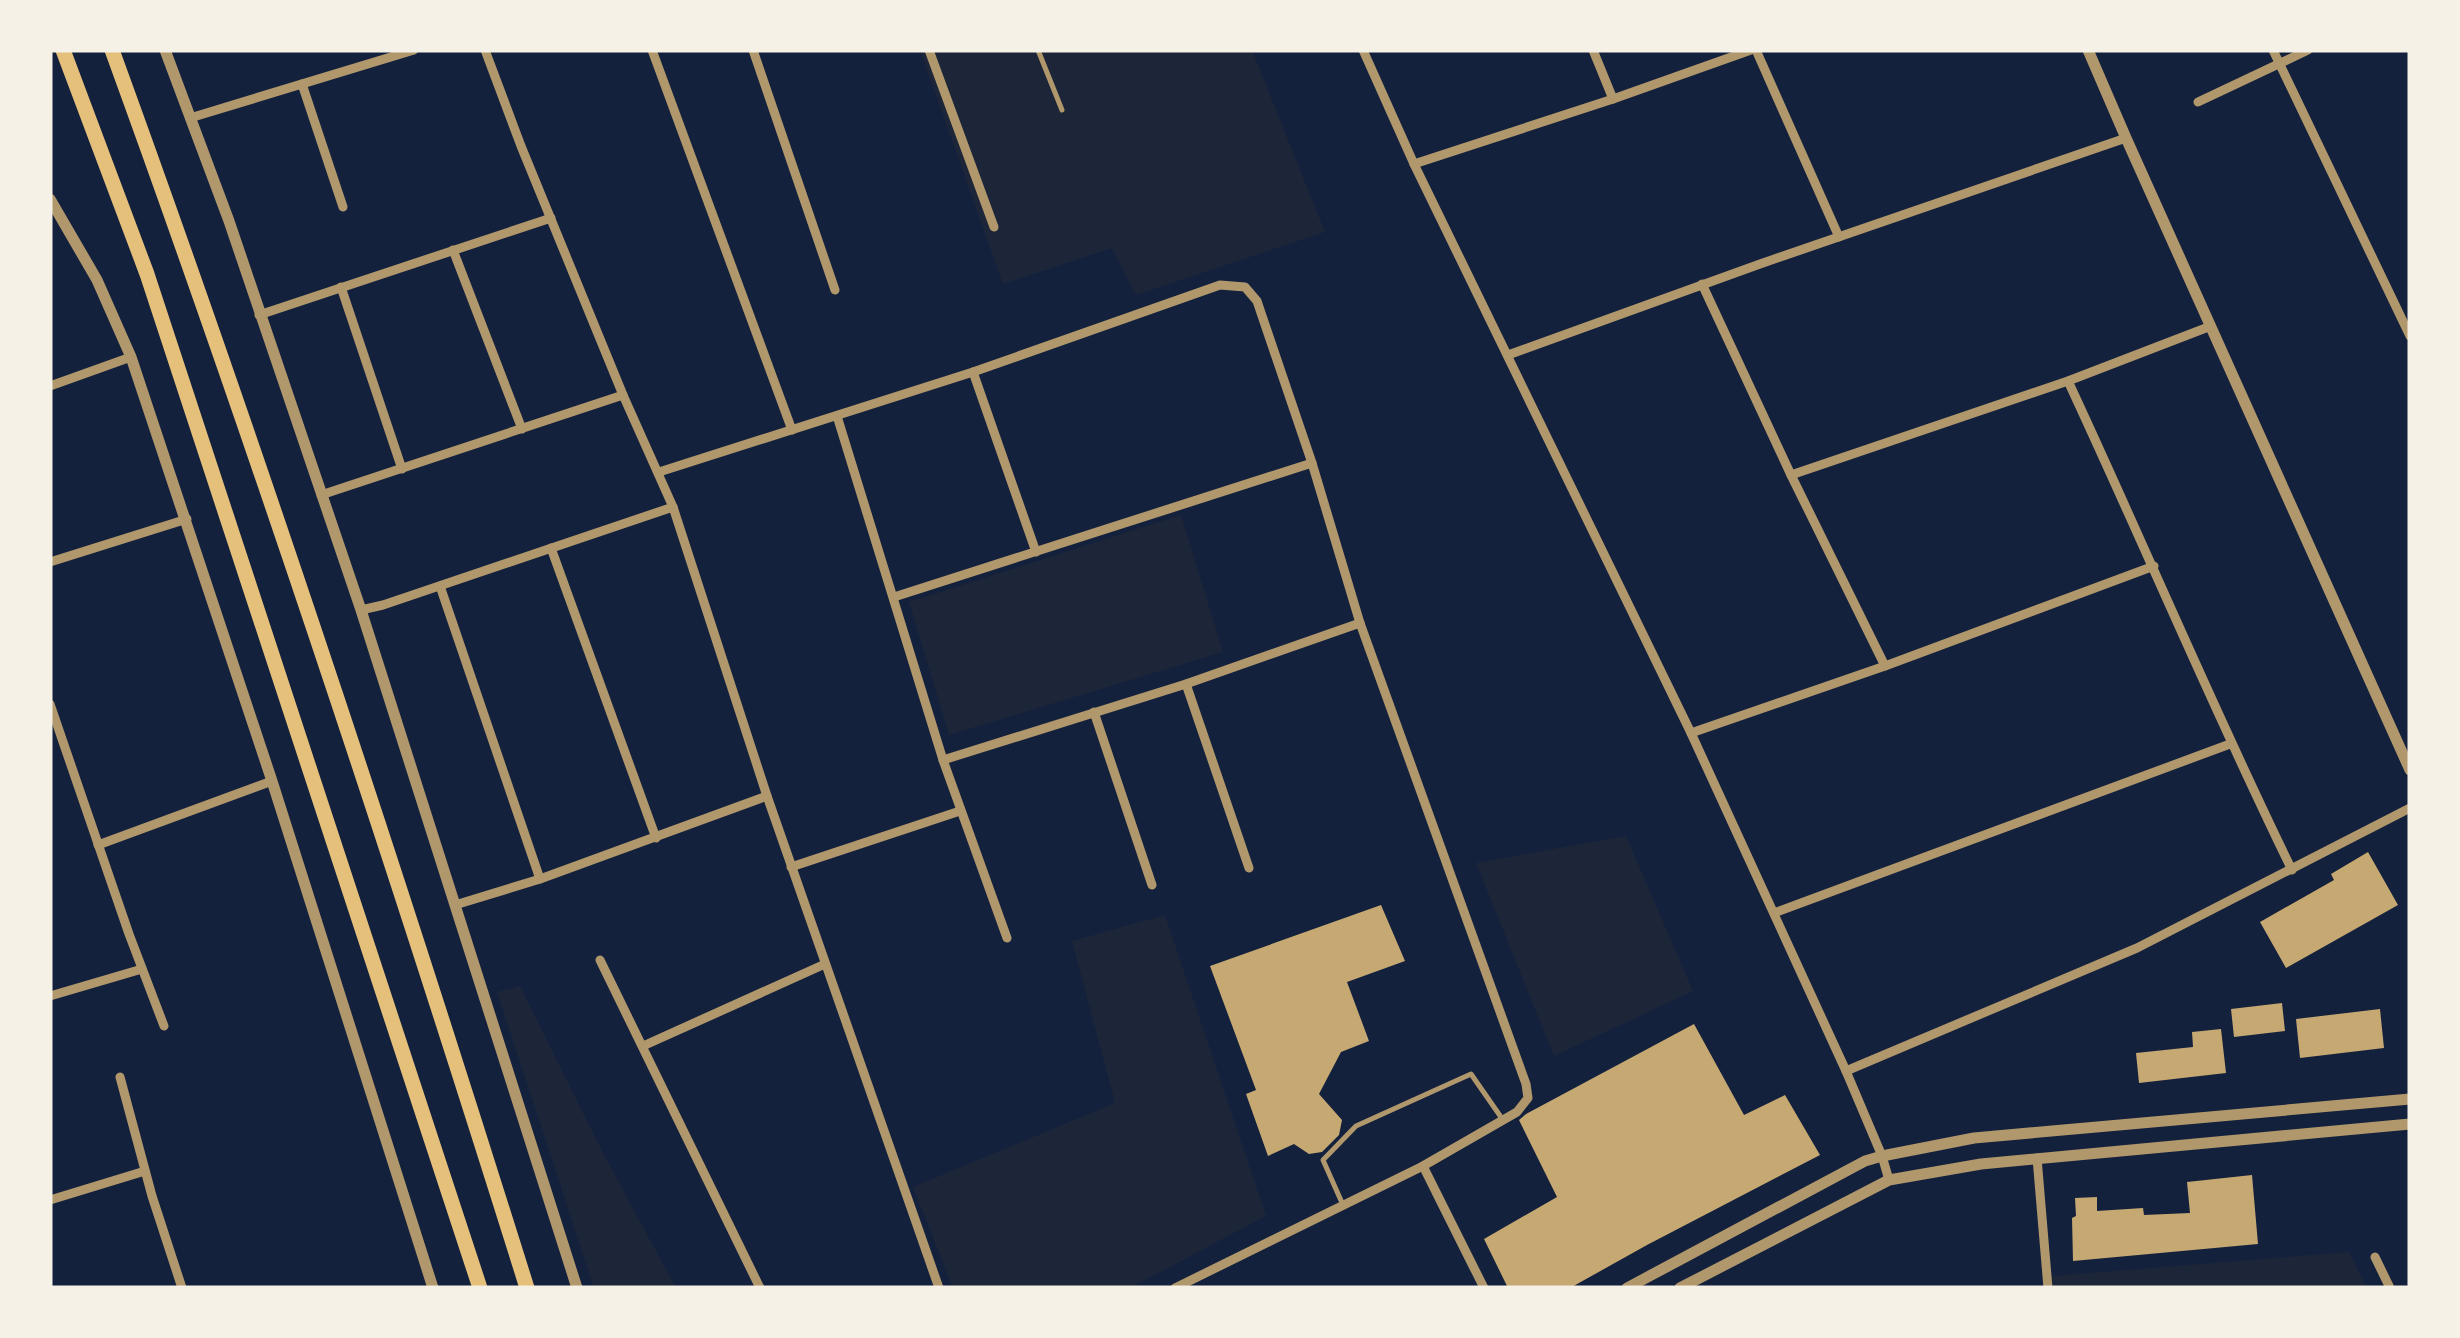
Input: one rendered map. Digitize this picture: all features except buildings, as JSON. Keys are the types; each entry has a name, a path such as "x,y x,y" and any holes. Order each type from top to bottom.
{"highway":[{"path":"63,50 148,274 480,1288"},
{"path":"112,50 192,270 392,866 527,1288"}],"street":[{"path":"165,50 229,221 360,610 577,1288"},
{"path":"190,118 414,50"},
{"path":"485,50 622,395 674,507 791,867 939,1288"},
{"path":"652,50 792,430"},
{"path":"753,50 835,290"},
{"path":"929,50 994,227"},
{"path":"1363,50 1414,164 1691,733 1846,1071 1890,1180"},
{"path":"1593,50 1614,99"},
{"path":"1414,164 1753,50 1838,236"},
{"path":"2088,50 2410,770"},
{"path":"2273,50 2410,336"},
{"path":"2198,102 2308,50"},
{"path":"302,84 343,208"},
{"path":"1508,355 2126,138"},
{"path":"50,199 98,280 132,356 433,1288"},
{"path":"259,316 551,218"},
{"path":"452,250 522,429"},
{"path":"1702,284 1885,666"},
{"path":"660,472 973,372 1220,286 1244,287 1257,301 1312,463 1360,623 1528,1098 1517,1112 1423,1166 1174,1288"},
{"path":"341,287 402,469"},
{"path":"1791,475 2068,381 2211,326"},
{"path":"50,386 132,356"},
{"path":"973,372 1036,552"},
{"path":"2068,381 2154,566 2230,744 2292,870"},
{"path":"321,495 622,395"},
{"path":"837,416 943,760 1007,938"},
{"path":"894,598 1312,463"},
{"path":"360,610 674,507"},
{"path":"50,562 187,518"},
{"path":"551,548 656,838"},
{"path":"1691,733 2154,566"},
{"path":"440,586 540,879"},
{"path":"943,760 1186,684 1360,623"},
{"path":"1186,684 1249,868"},
{"path":"50,704 164,1026"},
{"path":"1094,712 1152,885"},
{"path":"1774,913 2230,744"},
{"path":"98,845 272,781"},
{"path":"455,906 767,796"},
{"path":"1846,1071 2137,948 2410,808"},
{"path":"791,867 960,811"},
{"path":"600,960 760,1288"},
{"path":"643,1046 826,964"},
{"path":"50,996 142,969"},
{"path":"120,1077 182,1288"},
{"path":"1627,1288 1882,1156 1974,1138 2404,1099 2404,1125 2037,1158 1890,1180 1680,1288"},
{"path":"2037,1158 2048,1288"},
{"path":"1423,1166 1484,1288"},
{"path":"50,1200 145,1171"},
{"path":"2375,1256 2390,1288"}],"lane":[{"path":"1038,50 1062,110"},
{"path":"1343,1205 1323,1160 1356,1126 1471,1074 1502,1120"}],"shaded area":[{"path":"920,50 1252,50 1325,232 1136,295 1112,248 1003,284"},
{"path":"1181,515 1223,652 949,735 909,602"},
{"path":"1626,836 1693,991 1554,1056 1476,863"},
{"path":"1165,915 1266,1216 1130,1288 953,1288 913,1187 1115,1103 1072,941"},
{"path":"520,986 676,1288 594,1288 497,992"},
{"path":"2349,1252 2367,1288 2053,1288 2052,1276"}]}
